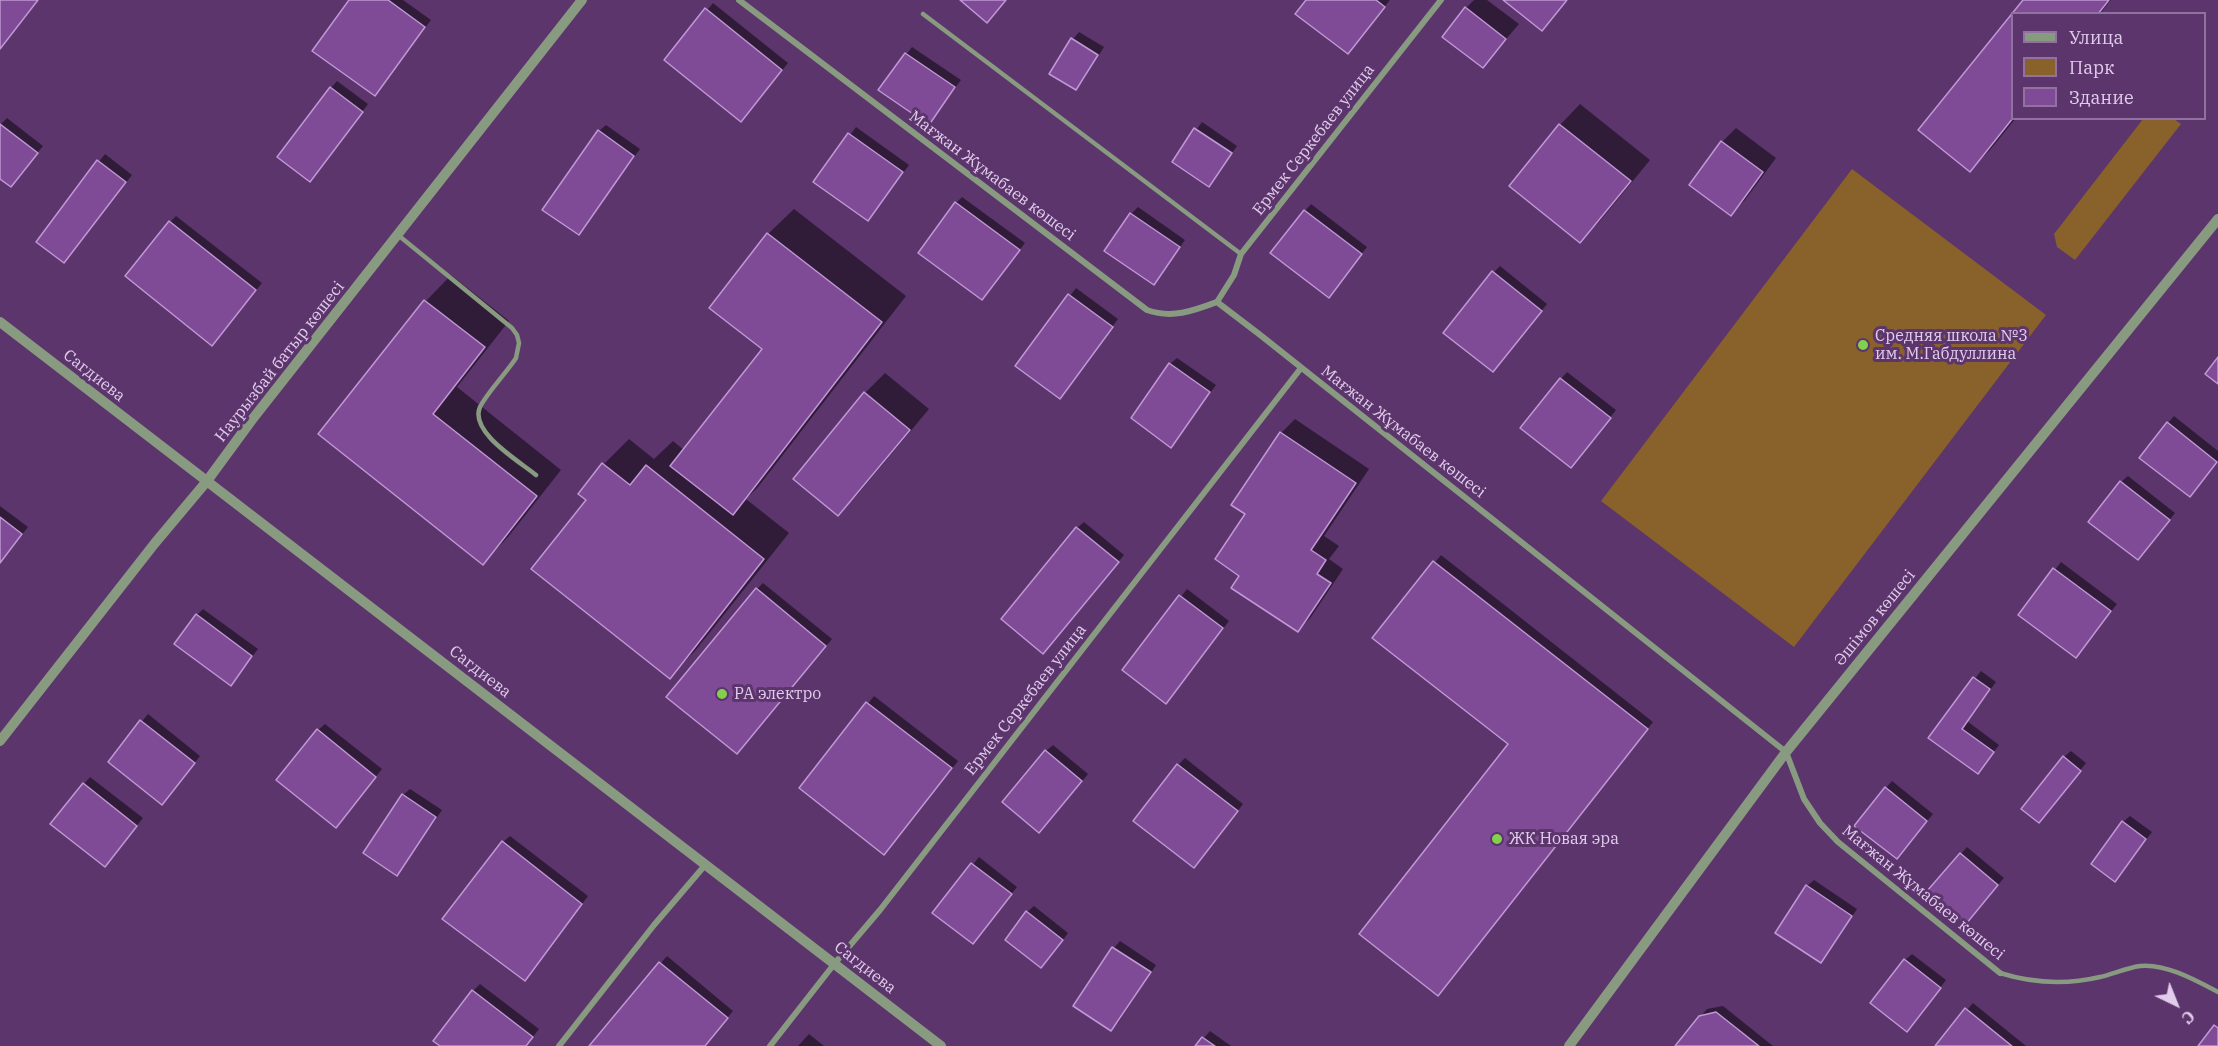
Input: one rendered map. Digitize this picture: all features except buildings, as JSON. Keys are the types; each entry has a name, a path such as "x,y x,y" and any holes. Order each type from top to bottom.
{"street":[{"name":"Наурызбай батыр көшесі","path":"0,741 155,543 207,481 251,421 582,0"},
{"name":"Мағжан Жұмабаев көшесі","path":"739,0 1147,310 1160,315 1175,315 1217,302 1786,752 1804,799 1820,823 1838,842 2000,973"},
{"name":"Ермек Серкебаев улица","path":"1217,302 1234,275 1241,254 1441,0"},
{"name":"Әшімов көшесі","path":"1569,1046 1786,752 2218,219"},
{"name":"Сагдиева","path":"0,322 941,1046"},
{"name":"Ермек Серкебаев улица","path":"770,1046 880,910 1301,368"},
{"path":"559,1046 654,925 706,864"}],"lane":[{"path":"923,14 1241,254"},
{"path":"398,235 501,317 517,335 519,351 516,358 480,407 478,419 484,431 493,440 536,475"},
{"path":"2000,973 2025,981 2077,982 2141,966 2160,968 2189,977 2218,992"}],"green space":[{"path":"2142,120 2175,120 2181,124 2075,260 2057,247 2054,234"},
{"path":"1852,169 2046,315 1794,647 1601,501"}],"place":[{"name":"Средняя школа №3 им. М.Габдуллина","path":"1863,345"},
{"name":"РА электро","path":"722,694"},
{"name":"ЖК Новая эра","path":"1497,839"}]}
